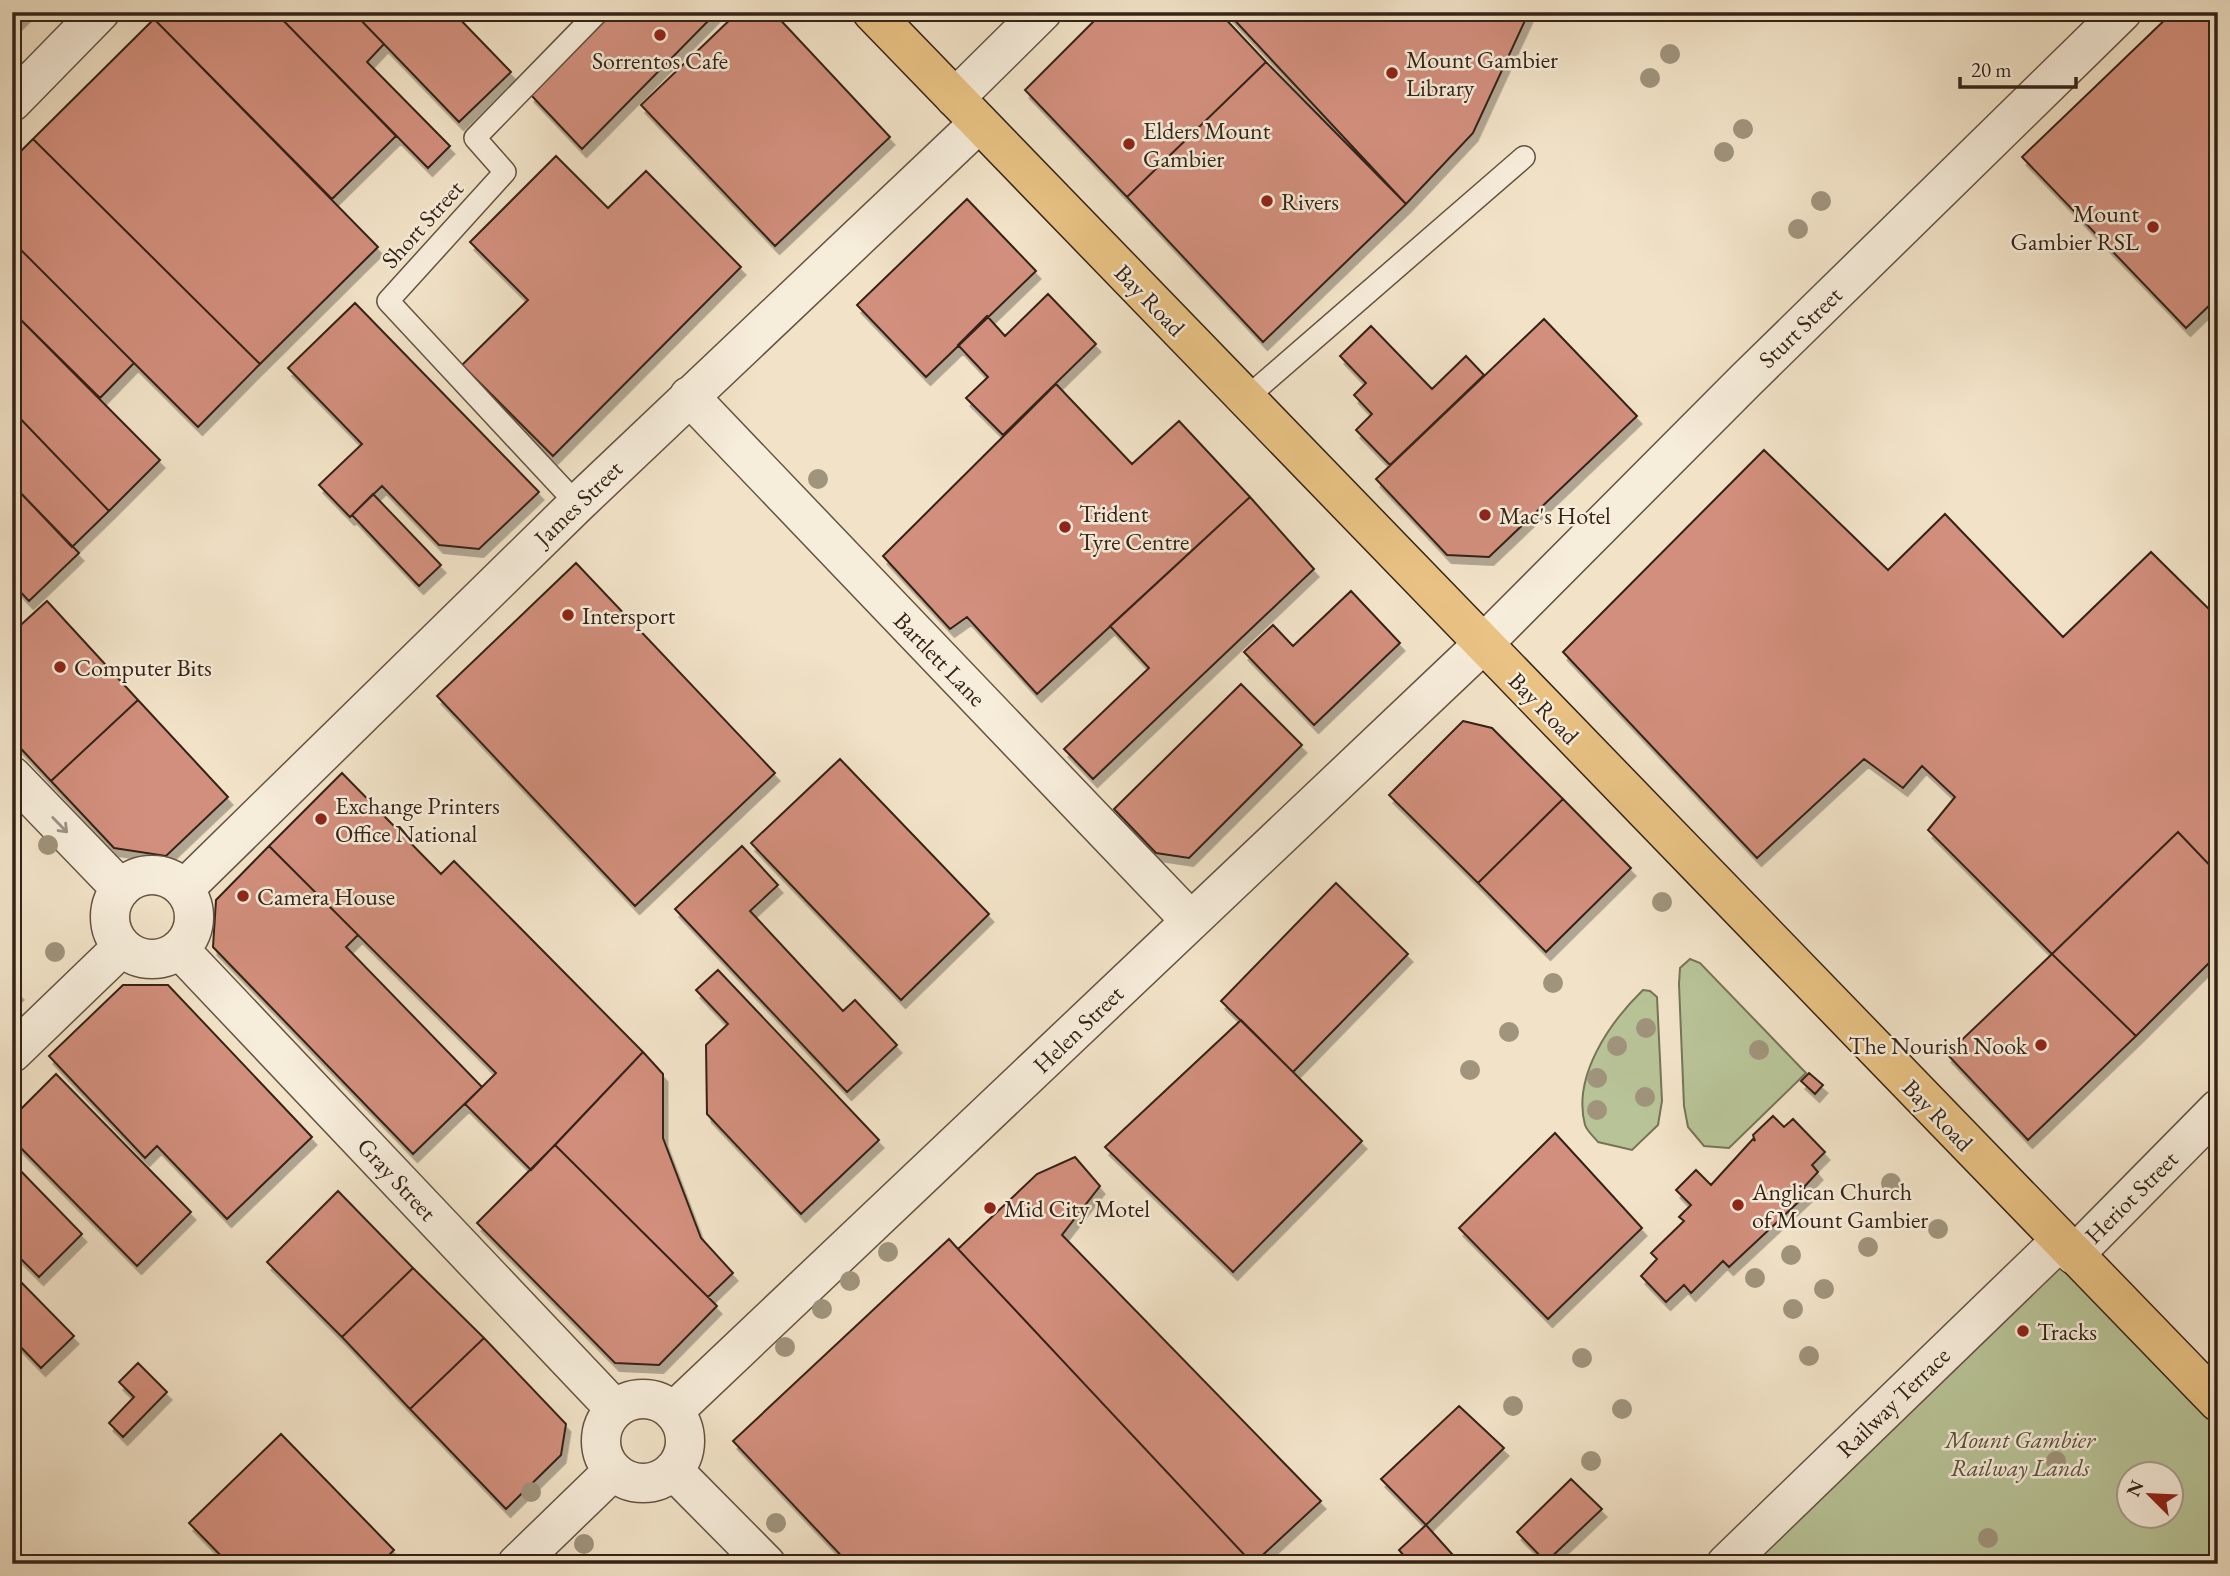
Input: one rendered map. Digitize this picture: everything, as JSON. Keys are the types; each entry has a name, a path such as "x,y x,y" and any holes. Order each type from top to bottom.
{"main road":[{"name":"Bay Road","path":"872,12 1482,645 2218,1402"}],"street":[{"path":"12,102 100,12"},
{"name":"James Street","path":"184,889 689,396 967,111 1042,12"},
{"name":"Sturt Street","path":"1482,645 1746,380 2122,12"},
{"name":"Bartlett Lane","path":"689,396 1191,921"},
{"name":"Helen Street","path":"673,1412 1482,645"},
{"path":"12,776 121,889"},
{"path":"146,875 173,881 184,889 194,914 188,939 179,949 156,959 144,959 122,947 110,924 114,899 121,889 132,880 146,875"},
{"path":"12,1053 122,947"},
{"name":"Gray Street","path":"179,949 615,1409"},
{"name":"Heriot Street","path":"2067,1248 2218,1109"},
{"name":"Railway Terrace","path":"1726,1564 2067,1248"},
{"path":"651,1399 673,1412 685,1435 681,1460 673,1470 650,1483 624,1479 613,1471 601,1447 606,1420 615,1409 625,1402 651,1399"},
{"path":"673,1470 766,1564"},
{"path":"517,1564 613,1471"}],"lane":[{"name":"Short Street","path":"577,504 388,302 505,172 475,138 598,12"},
{"path":"1245,399 1524,157"}],"green space":[{"path":"1690,959 1700,963 1806,1073 1729,1148 1704,1146 1688,1127 1684,1106 1679,984 1680,968"},
{"path":"1643,990 1650,991 1657,997 1662,1101 1658,1125 1632,1150 1598,1142 1585,1125 1582,1106 1589,1069 1597,1051 1618,1018"},
{"name":"Mount Gambier Railway Lands","path":"2059,1260 2218,1423 2218,1564 1746,1564"}],"building":[{"path":"12,12 27,12 12,27"},
{"path":"162,12 275,12 396,136 332,199 154,19"},
{"path":"275,12 353,12 384,44 367,62 450,146 428,168"},
{"path":"353,12 453,12 511,72 459,122"},
{"path":"611,12 717,12 582,149 530,94"},
{"path":"738,12 773,12 890,137 775,246 641,105"},
{"name":"Elders Mount Gambier","path":"1103,12 1219,12 1266,62 1127,197 1025,90"},
{"name":"Mount Gambier Library","path":"1227,12 1529,12 1473,133 1406,204"},
{"name":"Mount Gambier RSL","path":"2173,12 2218,12 2218,297 2186,328 2022,157"},
{"path":"154,19 378,247 260,364 33,139"},
{"name":"Rivers","path":"1266,62 1406,204 1263,342 1127,197"},
{"path":"33,139 260,364 198,427 12,241 12,160"},
{"path":"556,156 608,208 646,171 741,267 553,456 462,365 528,300 470,242"},
{"path":"967,199 1036,271 926,377 857,305"},
{"path":"12,241 134,363 100,398 12,311"},
{"path":"1048,294 1096,344 1003,435 966,398 988,377 958,345 987,316 1005,336"},
{"path":"355,303 539,492 479,549 439,545 382,486 350,517 319,485 362,444 288,368"},
{"path":"12,311 160,460 109,511 12,410"},
{"path":"1544,319 1637,416 1489,557 1447,555 1376,479"},
{"path":"1371,326 1432,389 1466,356 1484,375 1390,465 1356,430 1372,414 1354,395 1366,383 1340,356"},
{"name":"Trident Tyre Centre","path":"1056,384 1132,464 1179,421 1250,497 1037,694 967,617 950,629 883,556"},
{"path":"12,410 109,511 72,547 12,484"},
{"path":"1764,450 1888,570 1945,514 2063,637 2151,552 2218,618 2218,874 2178,832 2052,954 1928,830 1955,797 1922,766 1903,788 1864,759 1757,858 1563,652"},
{"path":"12,484 79,553 29,601 12,583"},
{"path":"373,494 441,565 419,586 352,515"},
{"path":"1250,497 1314,569 1093,779 1064,749 1149,668 1110,626"},
{"path":"576,563 775,773 635,906 437,696"},
{"path":"1351,591 1400,643 1314,725 1244,652 1273,625 1293,646"},
{"name":"Computer Bits","path":"47,601 138,700 51,781 12,739 12,633"},
{"path":"1241,684 1302,745 1189,858 1156,853 1114,809"},
{"path":"138,700 228,797 166,856 114,848 51,781"},
{"path":"1463,721 1492,728 1563,799 1478,883 1389,795"},
{"path":"840,759 989,914 901,1000 751,843"},
{"path":"342,773 441,874 454,861 643,1052 531,1170 465,1104 496,1073 269,846"},
{"path":"1563,799 1631,868 1546,952 1478,883"},
{"path":"2178,832 2218,874 2218,954 2136,1036 2052,954"},
{"path":"269,846 358,935 346,947 482,1087 413,1154 213,947 216,900"},
{"path":"742,846 778,885 750,911 843,1011 855,1000 897,1045 847,1092 675,909"},
{"path":"1336,883 1408,954 1293,1072 1221,1001"},
{"name":"The Nourish Nook","path":"2052,954 2136,1036 2028,1140 1947,1054"},
{"path":"718,970 879,1140 801,1214 707,1114 706,1045 728,1024 696,990"},
{"path":"12,985 19,992 12,999"},
{"path":"123,985 168,985 312,1137 227,1219 157,1146 145,1158 49,1056"},
{"path":"1241,1020 1362,1141 1233,1272 1105,1147"},
{"path":"643,1052 663,1074 663,1138 701,1238 733,1273 708,1297 555,1145"},
{"path":"1809,1073 1823,1085 1815,1094 1801,1081"},
{"path":"56,1074 191,1212 137,1266 12,1139 12,1118"},
{"path":"1773,1116 1784,1127 1793,1119 1825,1152 1812,1165 1818,1172 1804,1187 1807,1194 1729,1267 1723,1261 1691,1293 1684,1285 1666,1302 1641,1276 1657,1259 1651,1253 1684,1221 1679,1217 1691,1205 1676,1190 1696,1170 1711,1185 1753,1139 1755,1141 1753,1135"},
{"path":"1555,1133 1642,1228 1548,1319 1459,1228"},
{"path":"555,1145 717,1306 659,1365 615,1363 477,1223"},
{"name":"Mid City Motel","path":"1075,1157 1100,1186 1062,1235 1321,1501 1253,1564 958,1249 1037,1174"},
{"path":"12,1162 82,1234 39,1277 12,1250"},
{"path":"338,1191 413,1268 342,1337 267,1262"},
{"path":"949,1239 1253,1564 849,1564 733,1441"},
{"path":"413,1268 484,1338 410,1409 342,1337"},
{"path":"12,1273 74,1336 41,1368 12,1338"},
{"path":"484,1338 566,1424 561,1455 506,1509 410,1409"},
{"path":"138,1363 167,1392 123,1437 109,1423 134,1397 119,1382"},
{"path":"1459,1406 1504,1448 1426,1525 1381,1479"},
{"path":"281,1434 394,1550 380,1564 229,1564 189,1523"},
{"path":"1571,1479 1602,1509 1546,1562 1517,1532"},
{"path":"1426,1525 1461,1564 1411,1564 1399,1550"}],"place":[{"name":"Sorrentos Cafe","path":"660,35"},
{"name":"Mount Gambier Library","path":"1392,73"},
{"name":"Elders Mount Gambier","path":"1129,144"},
{"name":"Rivers","path":"1267,201"},
{"name":"Mount Gambier RSL","path":"2153,227"},
{"name":"Mac's Hotel","path":"1485,515"},
{"name":"Trident Tyre Centre","path":"1065,527"},
{"name":"Intersport","path":"568,615"},
{"name":"Computer Bits","path":"60,667"},
{"name":"Exchange Printers Office National","path":"321,819"},
{"name":"Camera House","path":"243,896"},
{"name":"The Nourish Nook","path":"2041,1045"},
{"name":"Anglican Church of Mount Gambier","path":"1738,1205"},
{"name":"Mid City Motel","path":"990,1208"},
{"name":"Tracks","path":"2023,1331"}]}
